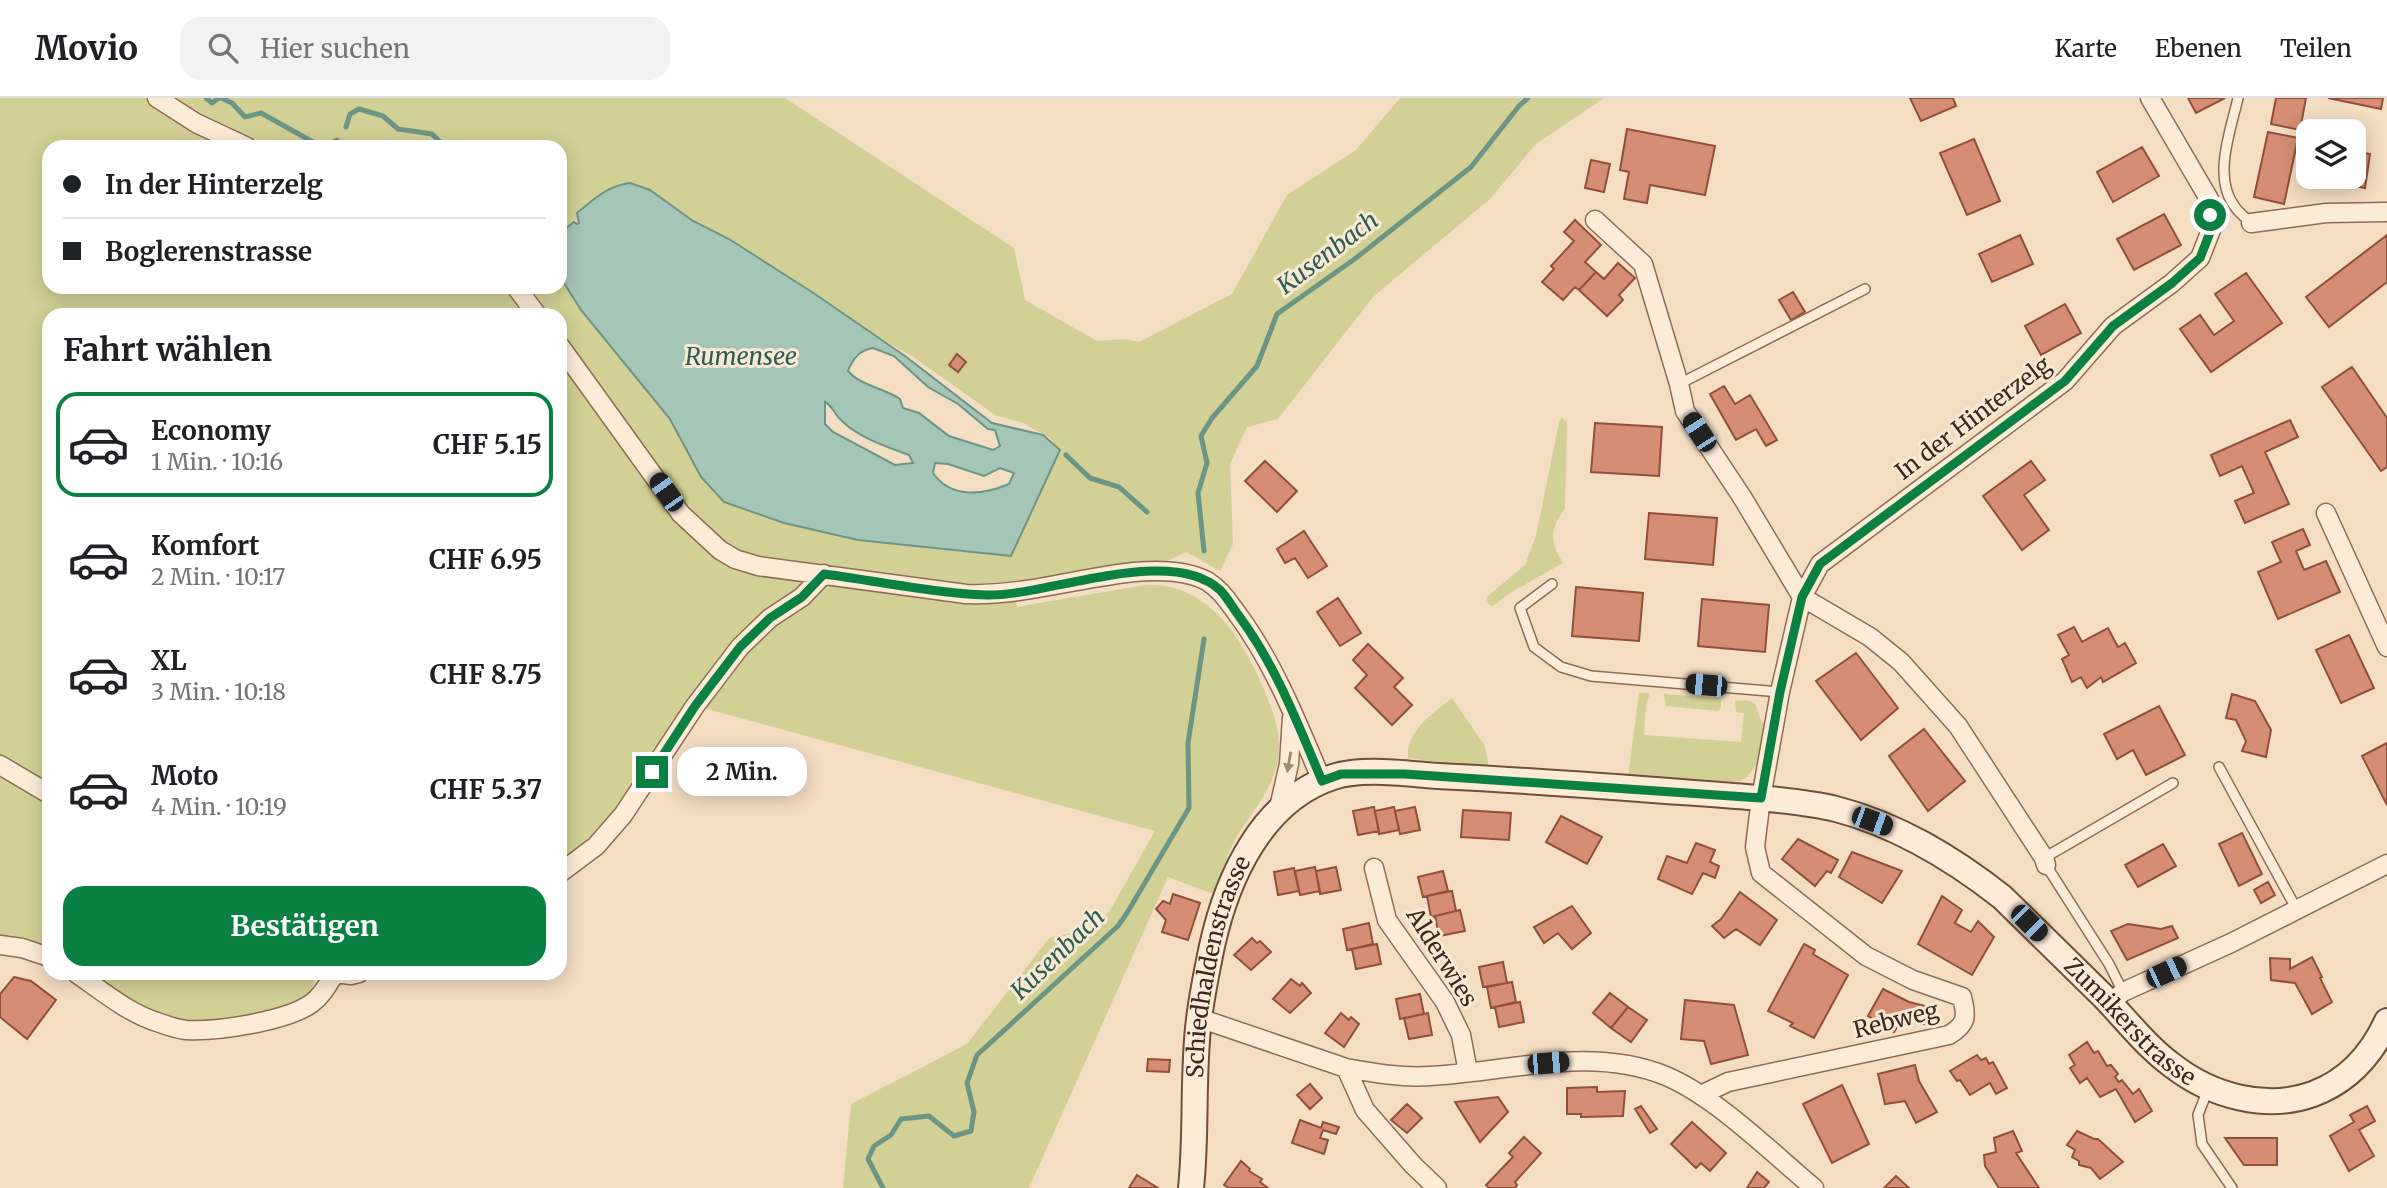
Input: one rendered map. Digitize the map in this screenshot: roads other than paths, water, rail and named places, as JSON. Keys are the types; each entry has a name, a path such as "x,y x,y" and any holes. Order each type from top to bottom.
{"main road":[{"name":"Zumikerstrasse","path":"1322,781 1341,774 1392,774 1761,798 1809,804 1853,814 1891,828 1938,851 2002,897 2116,998 2173,1066 2209,1087 2237,1098 2267,1101 2301,1098 2322,1091 2341,1080 2362,1062 2377,1043 2387,1021"},
{"name":"Schiedhaldenstrasse","path":"1191,1188 1199,1018 1212,944 1226,898 1255,838 1292,799 1322,781"}],"street":[{"path":"157,98 196,123 232,140"},
{"name":"In der Hinterzelg","path":"1802,597 1820,564 2065,381 2113,326 2172,283 2200,258 2211,230 2209,199 2150,98"},
{"path":"2251,222 2326,213 2387,212"},
{"path":"1595,219 1643,264 1685,411 1742,497 1802,597 1870,637 1901,662 1958,726 2045,861"},
{"path":"567,356 681,514 703,537 735,559 758,566 966,594 1016,593 1136,572 1174,572 1204,580 1220,590 1249,629 1271,666 1322,781"},
{"path":"2326,513 2387,648"},
{"path":"567,868 596,846 624,815 695,706 740,647 770,618 802,597 824,574"},
{"name":"Rebweg","path":"1701,1096 1728,1082 1949,1035 1960,1028 1965,1020 1962,997 1913,980 1866,956 1761,873 1755,847 1761,798 1780,692 1802,597"},
{"path":"1278,812 1291,754 1292,710"},
{"path":"0,765 42,790"},
{"path":"2116,998 2387,864"},
{"name":"Alderwies","path":"1374,868 1387,920 1445,1002 1461,1035 1468,1072"},
{"path":"0,945 42,955"},
{"path":"87,980 138,1014 158,1023 186,1030 260,1022 296,1010 321,995 330,980"},
{"path":"1199,1018 1346,1068 1384,1075 1429,1077 1574,1061 1605,1062 1665,1076 1701,1096 1814,1188"},
{"path":"1346,1068 1365,1110 1437,1188"}],"lane":[{"path":"2238,98 2225,157 2225,186 2234,206 2251,222"},
{"path":"1679,384 1865,289"},
{"path":"1552,584 1520,608 1534,647 1561,667 1591,676 1780,692"},
{"path":"2219,767 2297,910"},
{"path":"2116,998 2109,964 2045,861 2173,783"},
{"path":"2209,1087 2198,1115 2202,1144 2232,1188"}],"water":[{"name":"Rumensee","path":"630,183 650,190 693,221 729,239 815,294 905,356 992,423 1043,435 1060,450 1011,556 858,540 784,523 724,502 701,477 670,419 581,310 567,288 567,228 574,222 579,223 577,213 608,190","holes":["873,348 894,356 928,387 958,404 988,429 995,430 1000,446 993,450 949,436 919,413 903,408 900,399 866,384 848,371 861,353","825,402 840,420 857,433 909,455 913,463 895,465 833,432 825,424","935,463 948,464 984,476 1000,468 1014,473 1009,484 989,491 958,491 940,481 933,473"]}],"waterway":[{"path":"206,98 212,103 219,98"},
{"path":"221,98 232,103 245,117 261,113 309,140"},
{"name":"Kusenbach","path":"1204,551 1198,493 1207,463 1201,436 1212,418 1257,366 1277,314 1356,258 1471,167 1528,98"},
{"path":"346,127 350,114 359,109 383,116 398,129 432,134 438,140"},
{"path":"1066,455 1090,478 1119,487 1147,512"},
{"name":"Kusenbach","path":"883,1188 868,1159 874,1146 891,1135 901,1119 929,1116 954,1136 971,1131 974,1112 967,1083 977,1055 1118,926 1189,808 1188,743 1204,639"}]}
